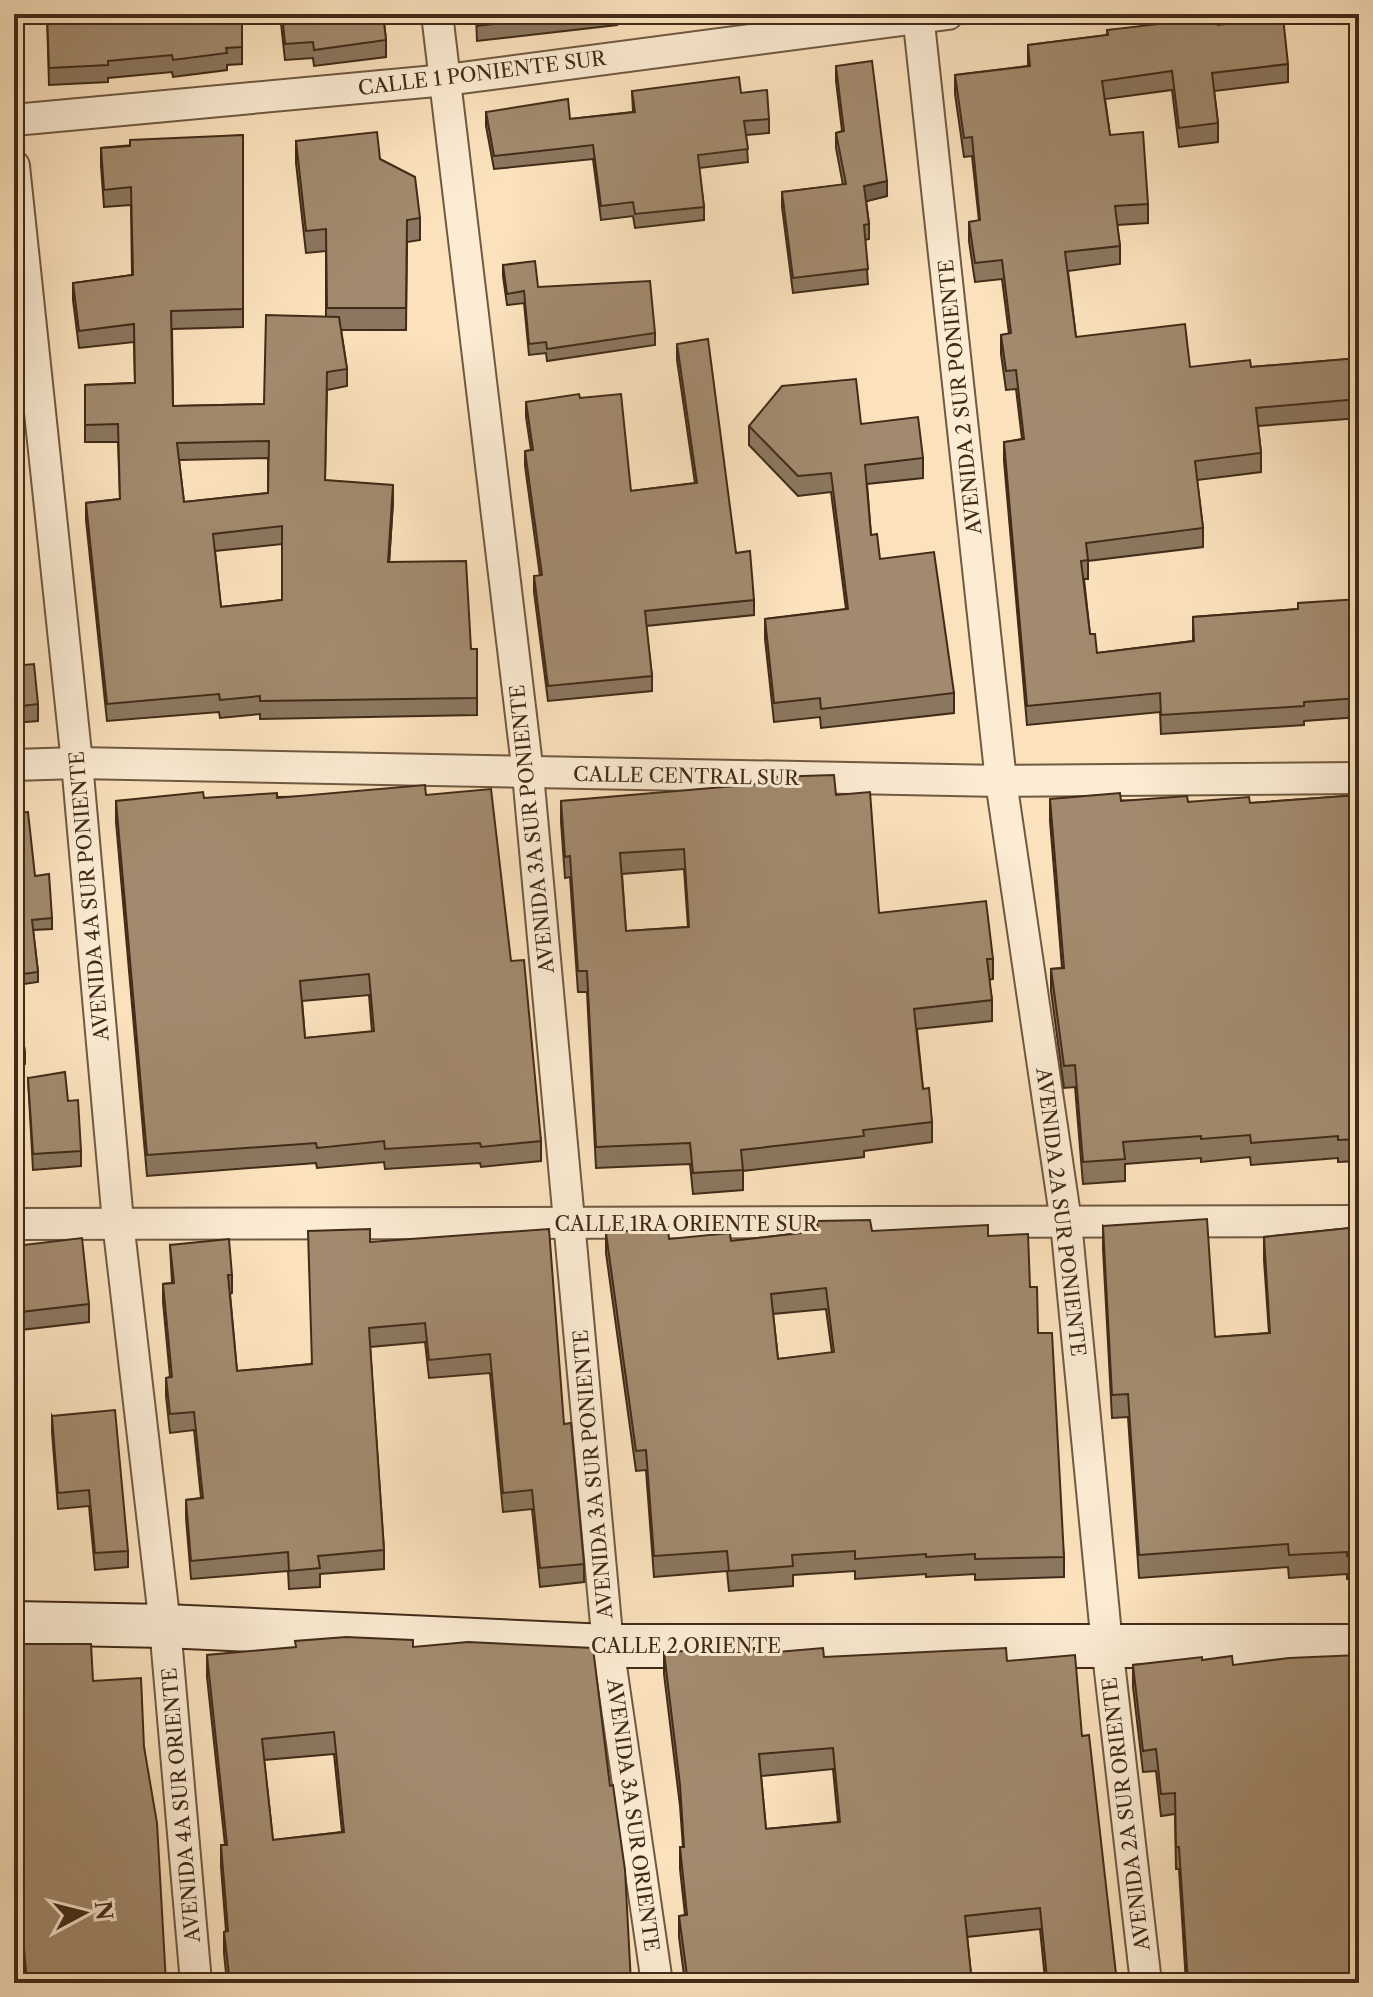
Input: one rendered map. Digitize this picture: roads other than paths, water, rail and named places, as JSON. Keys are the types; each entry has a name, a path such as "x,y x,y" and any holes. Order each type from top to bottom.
{"main road":[{"name":"CALLE 2 ORIENTE","path":"14,1623 165,1626 608,1646 1359,1646"}],"street":[{"name":"AVENIDA 3A SUR PONIENTE","path":"437,14 528,774 608,1646"},
{"name":"CALLE 1 PONIENTE SUR","path":"14,120 446,80 928,15"},
{"name":"AVENIDA 2 SUR PONIENTE","path":"928,15 1001,781"},
{"name":"AVENIDA 4A SUR PONIENTE","path":"14,166 77,763 118,1222 165,1626"},
{"name":"CALLE CENTRAL SUR","path":"14,765 77,763 1001,781 1359,778"},
{"name":"AVENIDA 2A SUR PONIENTE","path":"1001,781 1066,1222 1107,1645"},
{"name":"CALLE 1RA ORIENTE SUR","path":"14,1224 1359,1221"},
{"name":"AVENIDA 4A SUR ORIENTE","path":"165,1626 196,1983"},
{"name":"AVENIDA 2A SUR ORIENTE","path":"1107,1645 1146,1983"},
{"name":"AVENIDA 3A SUR ORIENTE","path":"608,1646 657,1983"}]}
